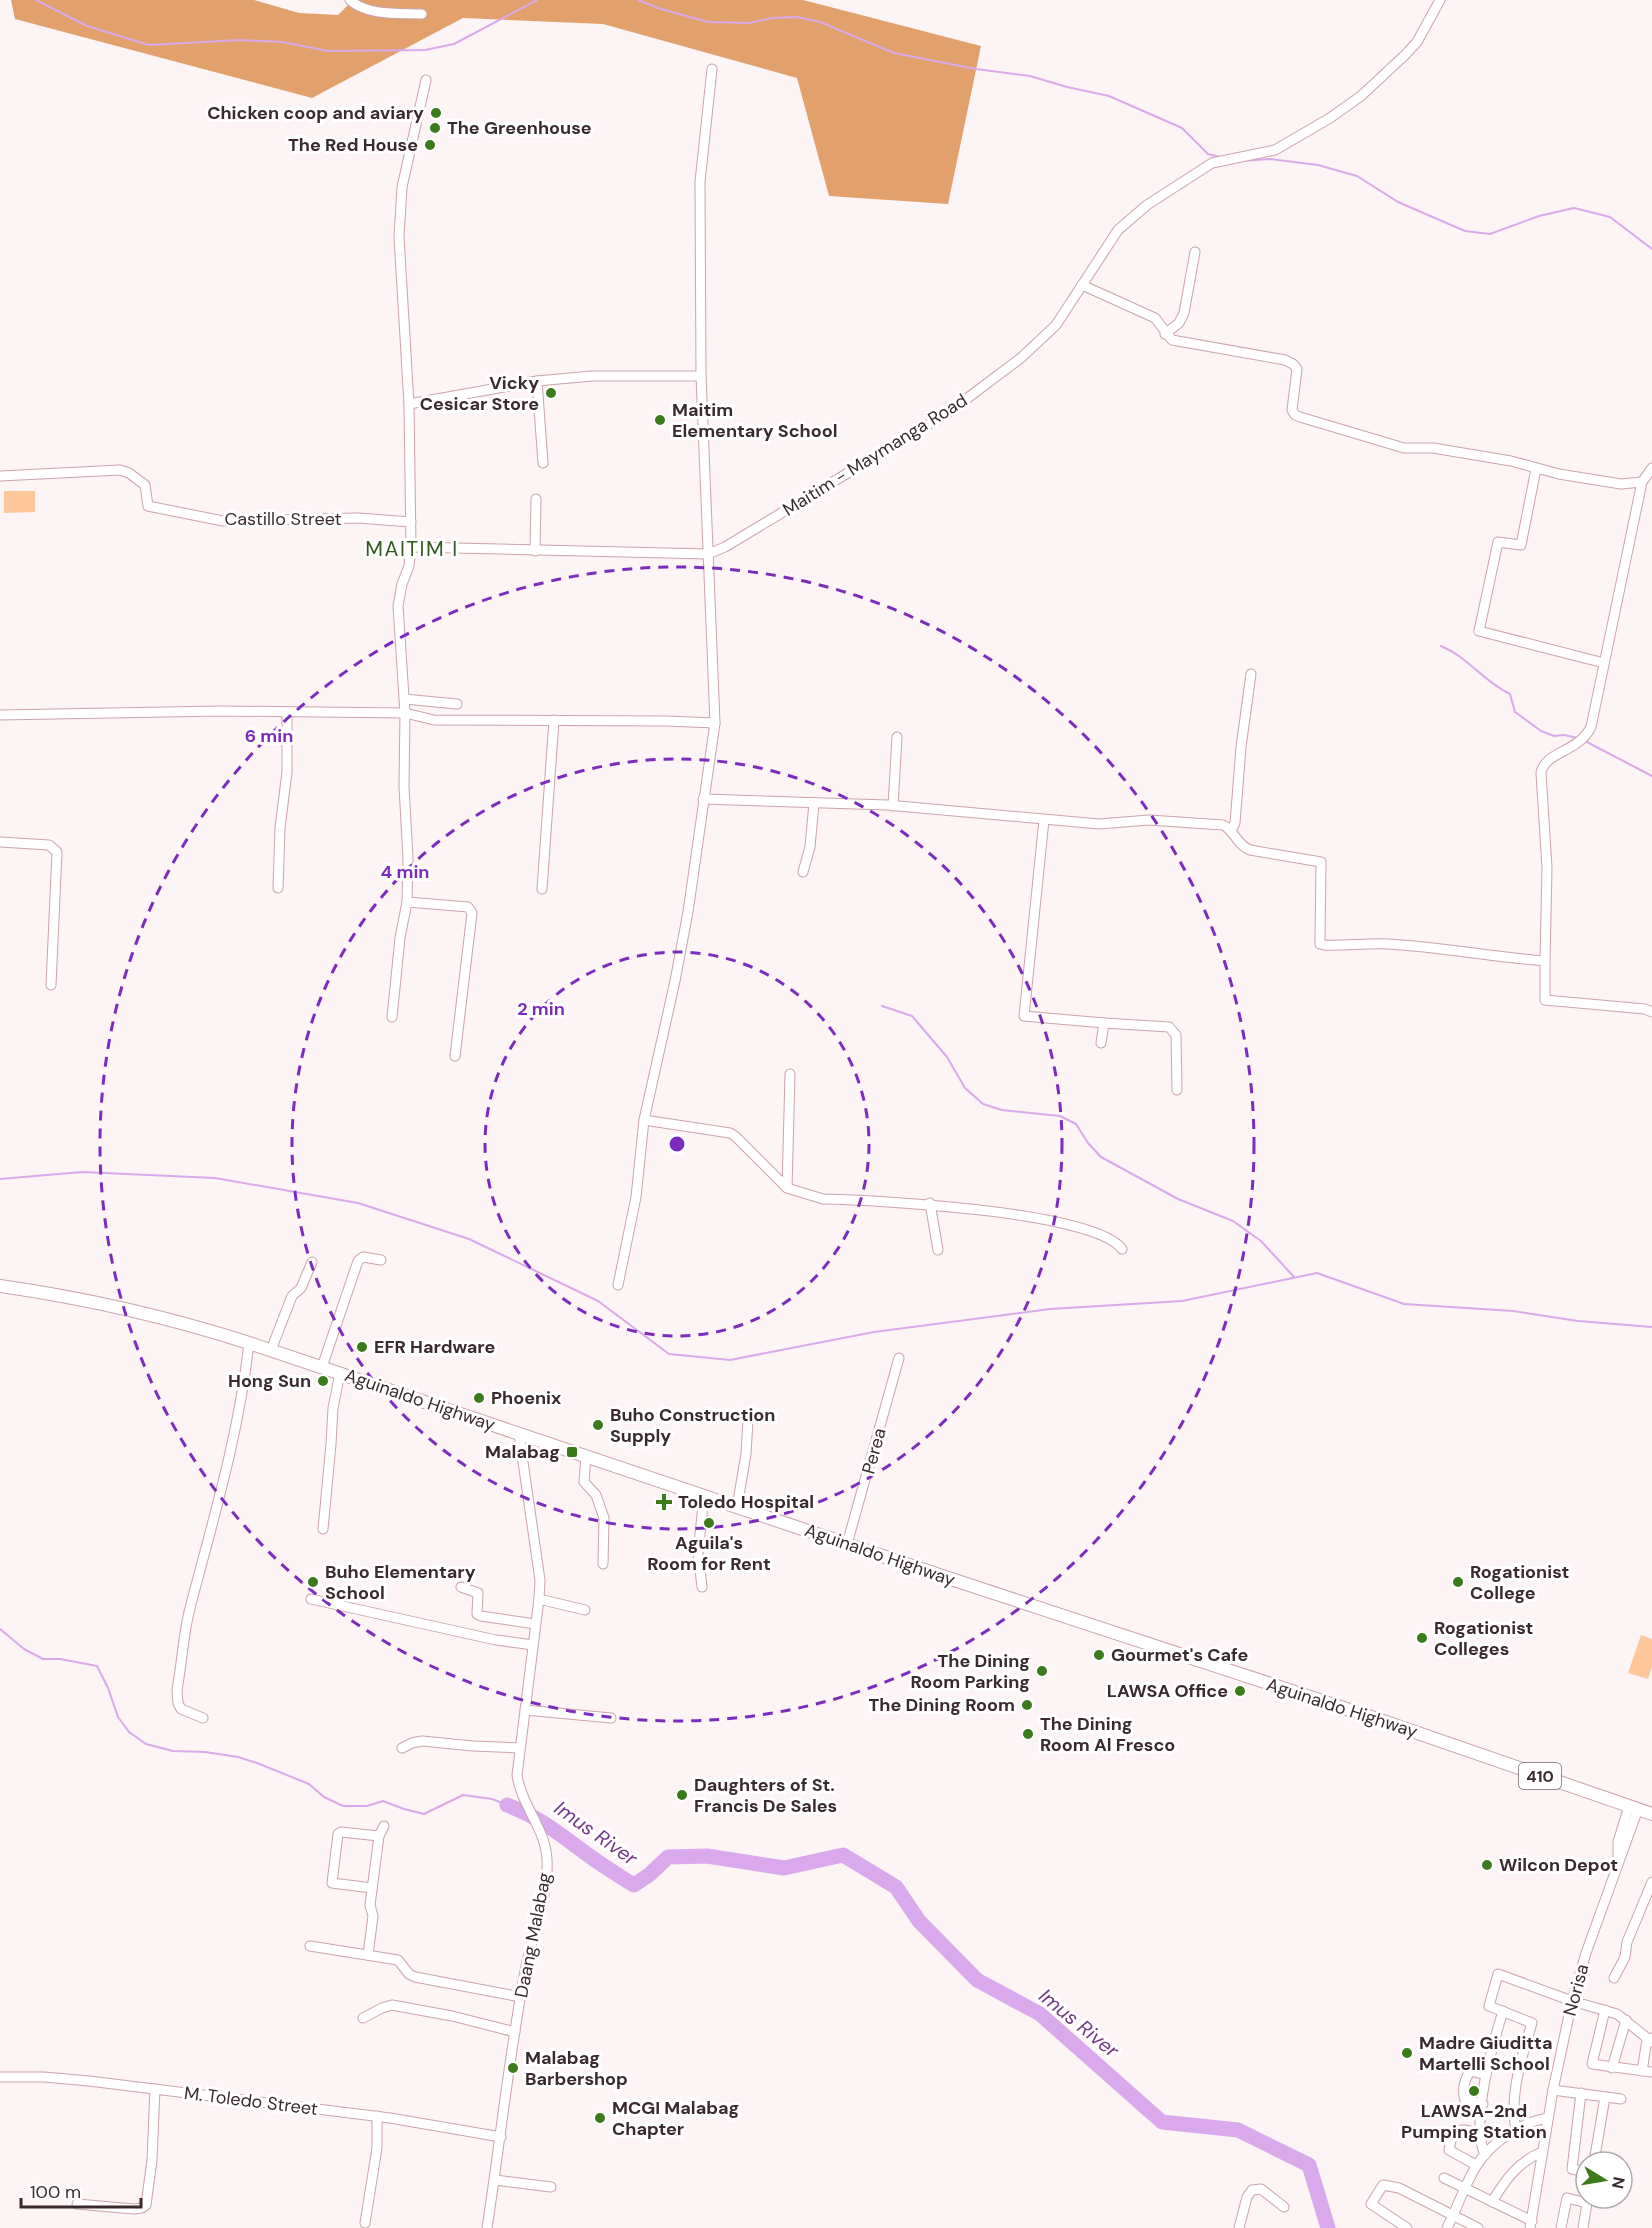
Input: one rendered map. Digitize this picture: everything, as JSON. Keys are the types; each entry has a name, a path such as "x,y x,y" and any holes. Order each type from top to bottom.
{"main road":[{"name":"Aguinaldo Highway","path":"0,1286 109,1306 188,1325 272,1350 847,1544 1380,1720 1652,1814"}],"street":[{"path":"350,0 357,6 386,12 422,14"},
{"name":"Maitim - Maymanga Road","path":"411,547 708,554 725,547 949,412 1022,357 1056,324 1118,230 1147,205 1212,163 1275,150 1330,118 1361,96 1406,55 1417,42 1440,0"},
{"path":"618,1285 636,1197 644,1120 680,958 714,723 701,376 699,182 712,69"},
{"path":"392,1017 400,938 407,902 408,858 404,787 405,713 398,606 402,584 409,566 411,547 409,404 399,237 402,187 426,80"},
{"path":"1165,334 1182,318 1195,252"},
{"path":"1082,285 1155,318 1159,321 1168,339 1285,360 1293,364 1297,369 1292,410 1300,417 1404,448 1433,448 1511,461 1536,469 1621,484 1642,482"},
{"path":"409,404 537,381 592,376 701,376"},
{"path":"537,381 543,463"},
{"path":"1652,468 1642,482 1591,727 1585,738 1574,747 1546,760 1541,773 1547,868 1545,1000 1646,1009 1652,1012"},
{"path":"1536,469 1521,545 1498,542 1479,631 1604,663"},
{"name":"Castillo Street","path":"0,476 120,471 129,473 145,485 147,506 223,521 358,518 411,522"},
{"path":"535,551 536,499"},
{"path":"1231,831 1235,822 1241,747 1251,674"},
{"path":"404,699 457,704"},
{"path":"0,716 220,711 405,713 434,720 714,723"},
{"path":"279,888 280,828 287,772 287,712"},
{"path":"542,889 554,720"},
{"path":"893,806 897,737"},
{"path":"703,799 893,806 1099,824 1149,820 1223,825 1231,831 1240,844 1250,850 1321,862 1320,944 1391,944 1545,961"},
{"path":"803,872 810,847 814,803"},
{"path":"1044,820 1024,1016 1169,1027 1176,1035 1177,1090"},
{"path":"0,842 49,845 57,852 51,985"},
{"path":"407,902 458,905 468,907 472,914 455,1056"},
{"path":"1101,1043 1104,1023"},
{"path":"787,1188 790,1074"},
{"path":"644,1120 730,1133 787,1188 823,1199 930,1203 1054,1222 1113,1241 1122,1249"},
{"path":"930,1203 938,1250"},
{"path":"322,1367 358,1261 363,1257 381,1260"},
{"path":"272,1350 292,1296 301,1288 312,1262"},
{"path":"203,1718 181,1709 177,1690 190,1610 224,1484 244,1382 249,1343"},
{"name":"Perea","path":"847,1544 899,1358"},
{"path":"323,1529 332,1444 333,1408 340,1373"},
{"path":"737,1507 746,1454 748,1420"},
{"name":"Daang Malabag","path":"487,2228 525,1969 546,1891 547,1875 546,1845 526,1804 517,1775 539,1599 538,1560 519,1434"},
{"path":"586,1456 584,1482 596,1495 605,1526 603,1564"},
{"path":"702,1587 698,1553 704,1496"},
{"path":"461,1587 478,1593 477,1614 535,1624"},
{"path":"311,1599 496,1640 533,1645"},
{"path":"539,1599 585,1610"},
{"path":"525,1710 611,1718"},
{"path":"402,1748 422,1741 520,1748"},
{"name":"Norisa","path":"1531,2225 1552,2090 1572,2001 1586,1953 1618,1863 1618,1842 1634,1808"},
{"path":"368,1955 372,1920 370,1905 372,1888 379,1836 384,1826"},
{"path":"372,1888 332,1882 338,1834 341,1832 379,1836"},
{"path":"1614,1978 1625,1957 1626,1942 1652,1882"},
{"path":"310,1946 398,1960 409,1974 415,1977 521,1997"},
{"path":"1516,2130 1513,2116 1515,2094 1524,2047 1532,2023 1489,2006 1498,1974 1572,2001 1605,2010 1617,2014 1650,2040 1647,2072 1592,2064 1605,2010"},
{"path":"363,2018 382,2007 392,2005 452,2016 515,2032"},
{"path":"1485,2155 1480,2144 1479,2133 1486,2075 1503,2011"},
{"path":"1612,2068 1626,2020"},
{"path":"1483,2104 1465,2100 1463,2095 1466,2075 1470,2071 1486,2075"},
{"name":"M. Toledo Street","path":"0,2077 69,2079 155,2089 377,2116 501,2137"},
{"path":"77,2204 134,2209 146,2205 152,2160 155,2089"},
{"path":"1552,2090 1621,2099"},
{"path":"1574,2150 1581,2093"},
{"path":"1596,2150 1605,2097"},
{"path":"365,2223 377,2148 377,2116"},
{"path":"1447,2228 1464,2188 1476,2165 1485,2155 1516,2130 1540,2119 1548,2118"},
{"path":"1476,2165 1449,2150 1450,2139 1453,2131 1464,2130 1479,2133"},
{"path":"1492,2202 1503,2182 1516,2168 1527,2158 1542,2152"},
{"path":"1574,2152 1572,2169 1574,2169"},
{"path":"1444,2178 1531,2225"},
{"path":"495,2180 551,2187"},
{"path":"1407,2228 1371,2204 1383,2185 1399,2188 1478,2228"},
{"path":"1239,2228 1247,2197 1252,2190 1262,2189 1284,2207"},
{"path":"1562,2228 1567,2198 1587,2203 1583,2228"}],"shaded area":[{"path":"11,0 254,0 299,13 338,15 353,0 803,0 981,46 948,204 829,196 797,78 603,24 463,18 312,98 15,19"},
{"path":"4,491 35,491 35,512 4,513"},
{"path":"1641,1635 1652,1639 1652,1667 1648,1679 1628,1673"}],"waterway":[{"path":"36,0 87,26 149,45 240,40 282,42 328,51 425,50 454,44 537,0"},
{"path":"638,0 708,22 749,23 772,18 797,17 820,22 894,53 976,69 1030,76 1109,96 1182,128 1208,154 1220,157"},
{"path":"1240,161 1270,159 1318,165 1357,176 1398,202 1465,231 1490,234 1539,216 1574,208 1610,217 1652,249"},
{"path":"1441,646 1460,656 1492,683 1510,694 1515,712 1541,731 1554,736 1564,735 1578,738"},
{"path":"1583,740 1652,776"},
{"path":"882,1006 912,1016 947,1057 965,1088 983,1104 1002,1110 1060,1116 1076,1124 1088,1143 1101,1157 1178,1199 1233,1221 1261,1241 1294,1277"},
{"path":"0,1179 82,1172 215,1178 358,1203 469,1239 598,1301 669,1354 730,1360 874,1332 1050,1309 1182,1301 1317,1273 1404,1304 1513,1311 1578,1321 1652,1327"},
{"name":"Imus River","path":"0,1629 24,1649 43,1659 60,1659 97,1666 118,1717 129,1732 146,1744 173,1751 205,1752 238,1757 309,1784 324,1797 343,1806 367,1806 383,1801 424,1814 463,1795 492,1799 507,1805"},
{"name":"Imus River","path":"507,1805 544,1823 634,1885 649,1875 668,1857 707,1856 784,1868 843,1855 896,1887 919,1921 977,1980 1040,2014 1162,2122 1238,2130 1309,2165 1328,2228"}],"place":[{"name":"Chicken coop and aviary","path":"436,113"},
{"name":"The Greenhouse","path":"435,128"},
{"name":"The Red House","path":"430,145"},
{"name":"Vicky Cesicar Store","path":"551,393"},
{"name":"Maitim Elementary School","path":"660,420"},
{"name":"EFR Hardware","path":"362,1347"},
{"name":"Hong Sun","path":"323,1381"},
{"name":"Phoenix","path":"479,1398"},
{"name":"Buho Construction Supply","path":"598,1425"},
{"name":"Malabag","path":"572,1452"},
{"name":"Toledo Hospital","path":"664,1502"},
{"name":"Aguila's Room for Rent","path":"709,1523"},
{"name":"Buho Elementary School","path":"313,1582"},
{"name":"Rogationist College","path":"1458,1582"},
{"name":"Rogationist Colleges","path":"1422,1638"},
{"name":"Gourmet's Cafe","path":"1099,1655"},
{"name":"The Dining Room Parking","path":"1042,1671"},
{"name":"LAWSA Office","path":"1240,1691"},
{"name":"The Dining Room","path":"1027,1705"},
{"name":"The Dining Room Al Fresco","path":"1028,1734"},
{"name":"Daughters of St. Francis De Sales","path":"682,1795"},
{"name":"Wilcon Depot","path":"1487,1865"},
{"name":"Madre Giuditta Martelli School","path":"1407,2053"},
{"name":"Malabag Barbershop","path":"513,2068"},
{"name":"LAWSA-2nd Pumping Station","path":"1474,2091"},
{"name":"MCGI Malabag Chapter","path":"600,2118"}],"district":[{"name":"MAITIM I","path":"412,549"}]}
